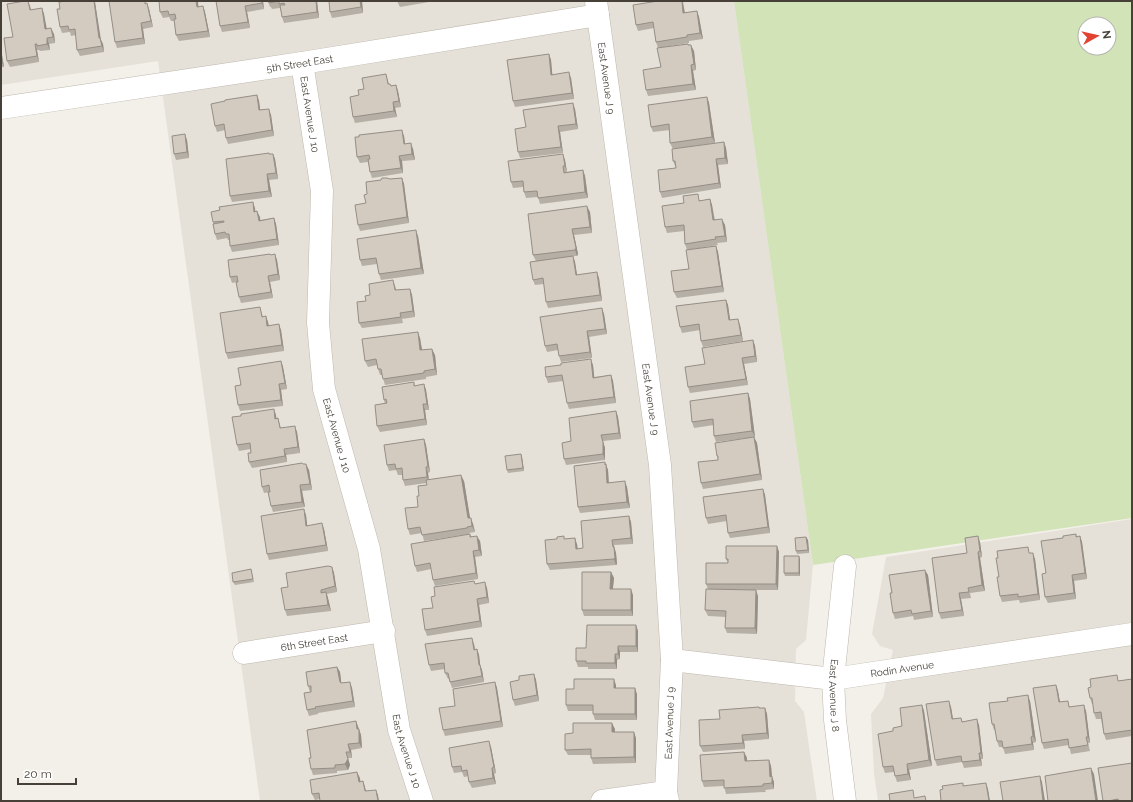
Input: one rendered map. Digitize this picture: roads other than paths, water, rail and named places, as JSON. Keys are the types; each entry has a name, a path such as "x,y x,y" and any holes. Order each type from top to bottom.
{"street":[{"name":"5th Street East","path":"1,108 302,63 597,8"},
{"name":"East Avenue J 9","path":"597,8 660,465 672,660 667,797"},
{"name":"East Avenue J 10","path":"302,63 322,190 318,323 324,389 369,549 384,631 399,730 422,801"},
{"name":"East Avenue J 8","path":"845,566 833,679 835,720 845,801"},
{"name":"6th Street East","path":"244,653 384,631"},
{"name":"Rodin Avenue","path":"672,660 833,679 1132,634"},
{"path":"602,801 667,797"}]}
